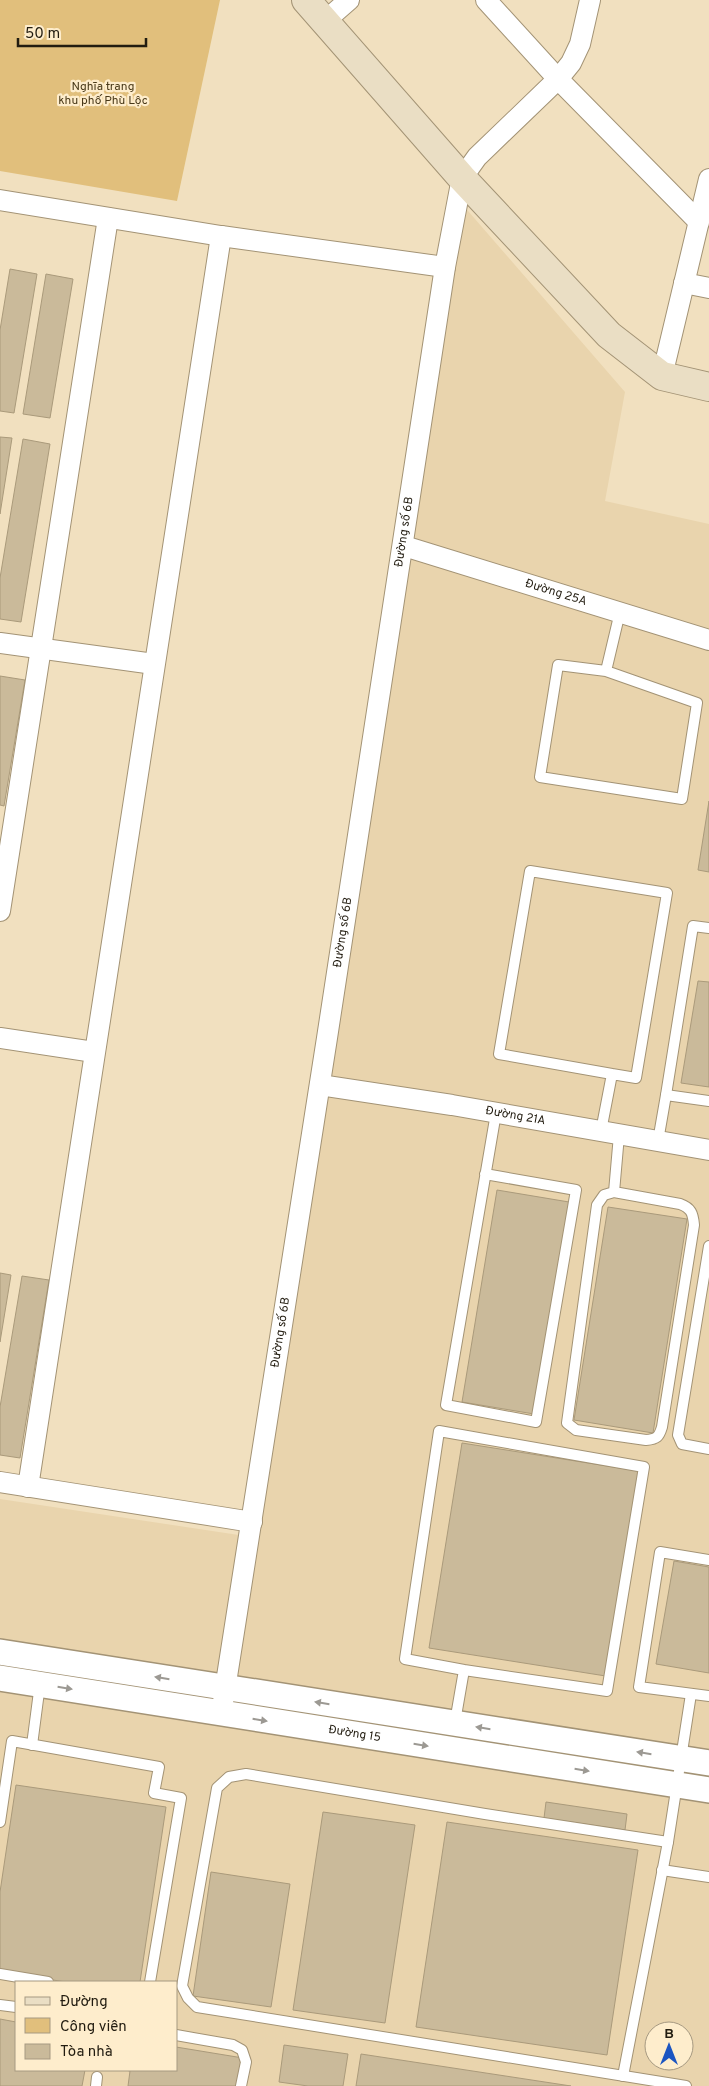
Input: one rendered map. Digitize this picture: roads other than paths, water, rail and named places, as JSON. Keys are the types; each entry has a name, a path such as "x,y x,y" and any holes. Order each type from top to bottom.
{"main road":[{"path":"306,0 462,178 610,335 662,376 709,387"}],"street":[{"path":"326,21 349,0"},
{"path":"486,0 558,79 699,222"},
{"path":"462,178 477,157 558,79 571,62 580,44 590,0"},
{"name":"Đường số 6B","path":"221,1714 404,546 445,267 462,178"},
{"path":"662,376 709,179"},
{"path":"0,200 221,236 445,267"},
{"path":"0,910 108,218"},
{"path":"28,1487 221,236"},
{"path":"684,283 709,288"},
{"name":"Đường 25A","path":"404,546 709,640"},
{"path":"0,643 154,664"},
{"path":"0,1038 94,1052"},
{"name":"Đường 21A","path":"320,1085 496,1112 709,1150"},
{"path":"0,1482 252,1522"},
{"name":"Đường 15","path":"0,1652 709,1763"},
{"name":"Đường 15","path":"0,1678 709,1790"}],"lane":[{"path":"606,671 620,612"},
{"path":"558,665 606,671 697,703 682,799 540,777 558,665"},
{"path":"530,870 667,893 636,1078 612,1074 499,1054 530,870"},
{"path":"658,1141 693,926 709,928"},
{"path":"612,1074 610,1133 614,1192"},
{"path":"666,1095 709,1102"},
{"path":"485,1174 576,1190 536,1422 446,1405 485,1174 496,1112"},
{"path":"614,1192 680,1204 689,1208 693,1215 694,1225 662,1427 659,1436 654,1440 576,1430 567,1423 596,1205 604,1195 614,1192"},
{"path":"709,1246 678,1435 682,1444 709,1449"},
{"path":"439,1431 644,1467 607,1691 464,1670 405,1659 439,1431"},
{"path":"709,1560 660,1552 639,1687 709,1696"},
{"path":"455,1723 464,1670"},
{"path":"32,1745 40,1684"},
{"path":"623,2076 668,1842 691,1694"},
{"path":"0,1822 12,1741 159,1767 154,1793 181,1798 150,1981"},
{"path":"668,1842 246,1774 229,1777 218,1788 182,1986 188,1998 197,2007 686,2086"},
{"path":"662,1870 709,1877"},
{"path":"0,1974 42,1981"},
{"path":"0,2005 15,2008"},
{"path":"178,2035 233,2045 242,2050 246,2062 241,2086"}],"park label":[{"name":"Nghĩa trang khu phố Phù Lộc","path":"103,94"}]}
